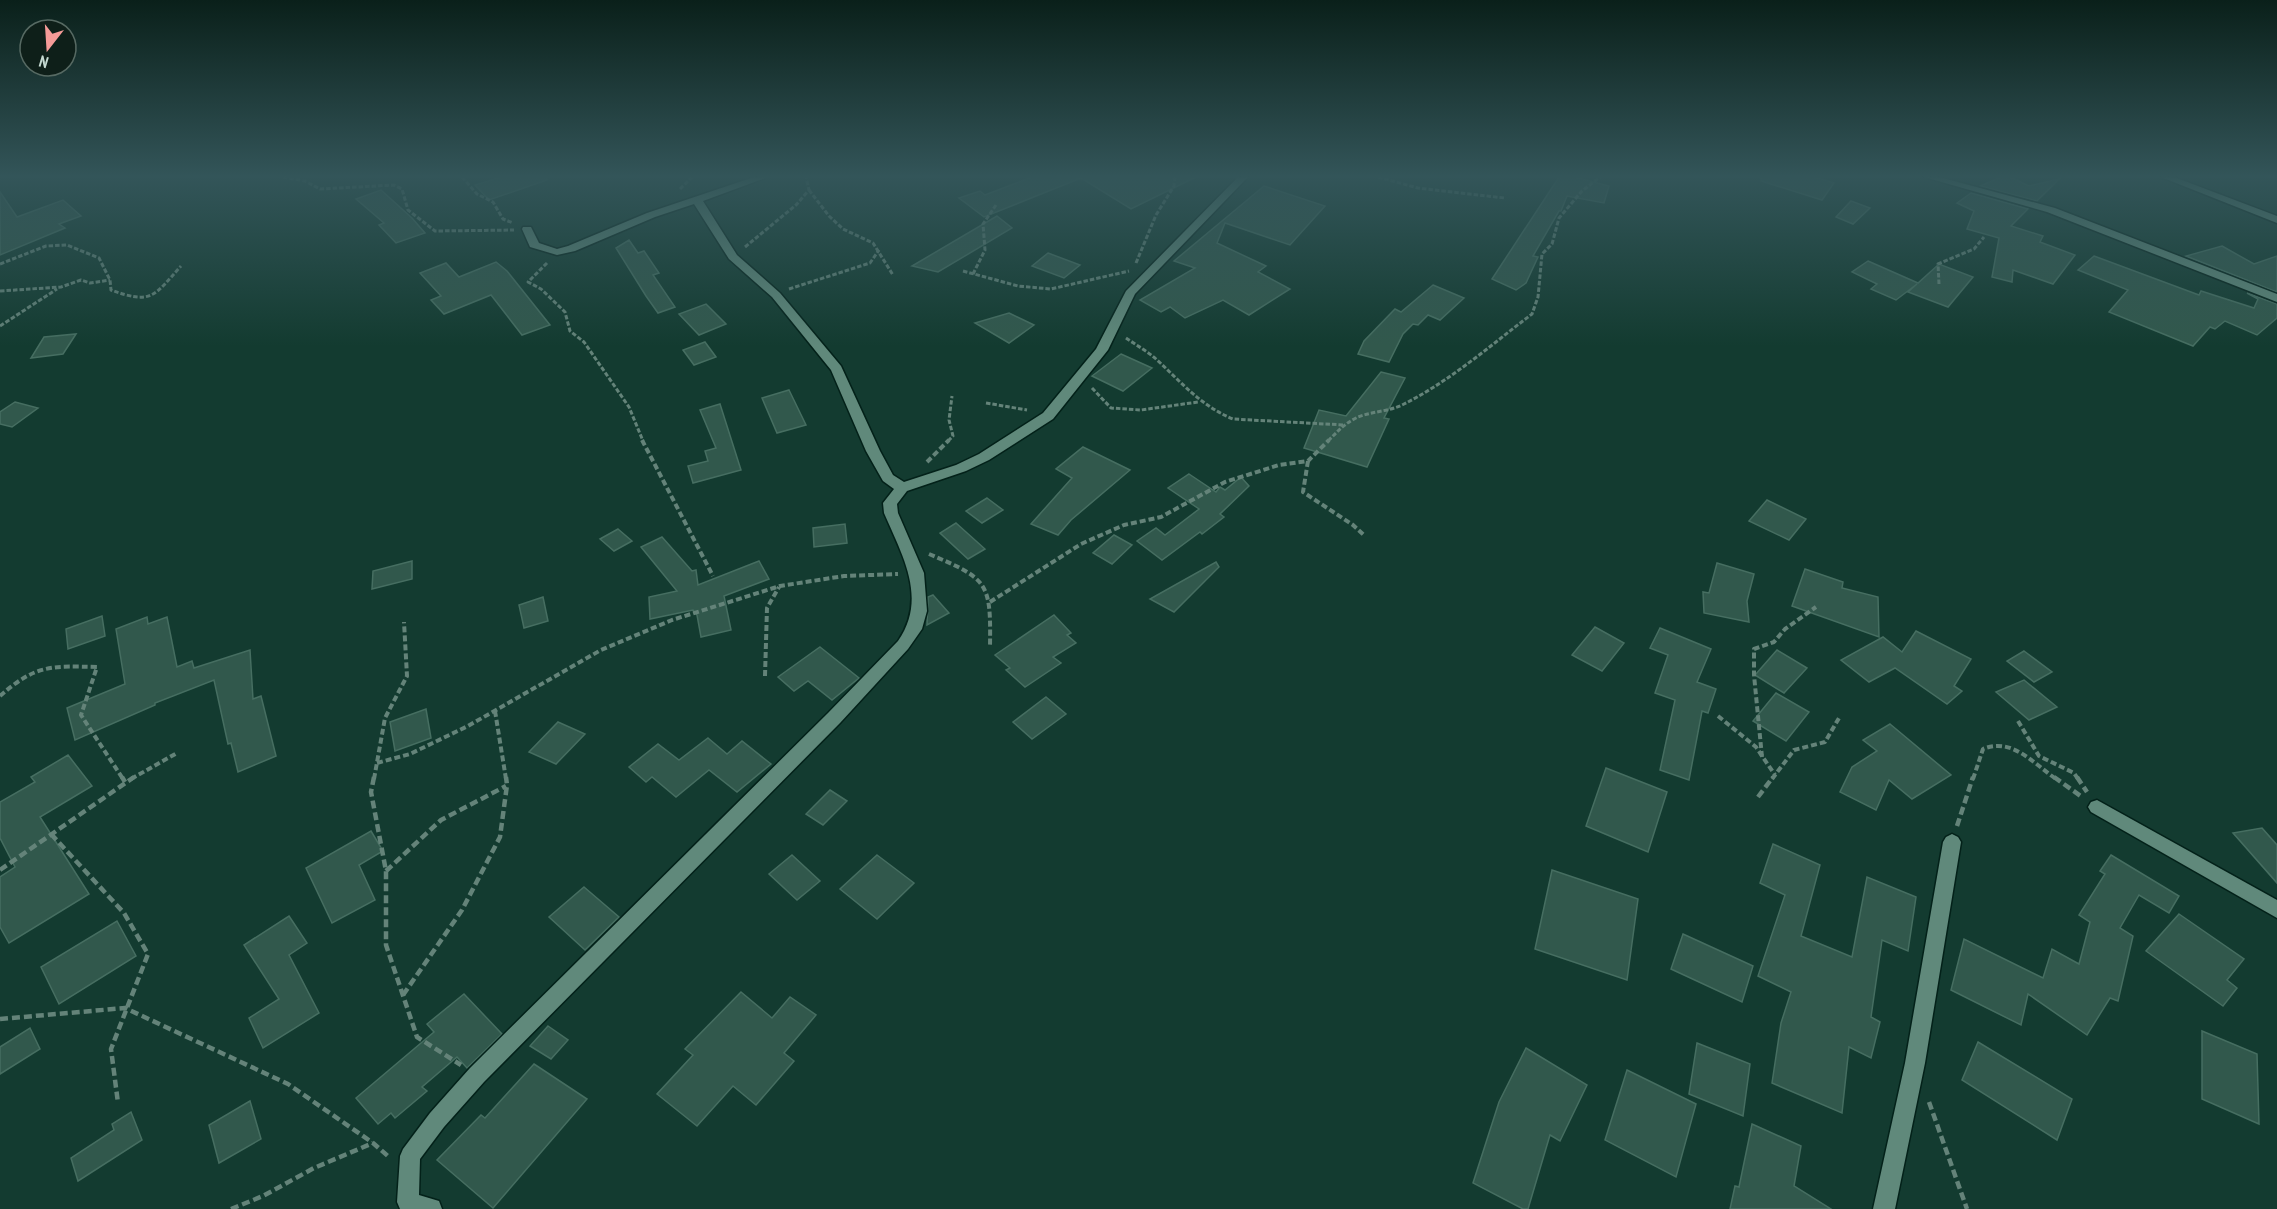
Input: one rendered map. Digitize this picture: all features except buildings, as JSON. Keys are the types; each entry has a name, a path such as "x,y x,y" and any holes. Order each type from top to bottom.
{"street":[{"path":"529,233 534,244 557,252 606,233"},
{"path":"718,233 733,257 776,295 837,369 873,452 888,478 902,488"},
{"path":"431,1209 408,1202 410,1156 437,1120 477,1075 834,718 903,645 914,629 919,611 917,573 891,513 890,503 902,488 961,468 984,457 1048,416 1082,376 1113,328 1130,293 1188,233"},
{"path":"2111,233 2277,298"},
{"path":"2097,807 2277,910"},
{"path":"1884,1209 1915,1063 1952,842"}],"path":[{"path":"733,257 762,233"},
{"path":"849,233 873,243 893,275"},
{"path":"974,274 985,257 988,242 986,233"},
{"path":"963,271 1024,288 1053,289 1083,283 1111,273 1133,271 1148,233"},
{"path":"990,602 1081,544 1124,525 1161,517 1225,482 1279,465 1308,461 1344,425 1358,417 1384,412 1403,405 1440,383 1532,314 1538,297 1542,254 1552,244 1555,233"},
{"path":"1940,284 1938,264 1974,249 1984,237"},
{"path":"0,264 46,246 67,246 99,258 110,280 111,290 150,299 159,293 181,266"},
{"path":"776,295 793,287 870,263 879,250"},
{"path":"557,252 528,282 541,289 565,312 570,331 584,342 629,407 642,439 713,576"},
{"path":"0,326 61,287 81,280 90,283 110,280"},
{"path":"0,291 61,287"},
{"path":"1113,328 1155,358 1199,402 1219,415 1233,419 1344,425"},
{"path":"1082,376 1111,408 1141,410 1199,402"},
{"path":"902,488 953,436 950,420 952,396"},
{"path":"986,403 1048,416"},
{"path":"1308,461 1304,492 1353,525 1365,537"},
{"path":"906,544 965,569 981,582 990,602 990,646"},
{"path":"377,763 410,754 468,726 601,650 672,621 780,586 844,576 917,573"},
{"path":"765,676 767,608 780,586"},
{"path":"1762,757 1754,675 1754,649 1774,642 1785,629 1816,607"},
{"path":"404,622 407,676 386,718 371,792 386,871 386,945 417,1036 477,1075"},
{"path":"0,696 18,680 51,666 97,668 81,715 125,782"},
{"path":"403,995 462,910 500,837 507,785 495,711"},
{"path":"1718,716 1755,747 1775,775"},
{"path":"1758,797 1794,750 1825,742 1839,718"},
{"path":"2018,721 2039,756 2074,773 2097,807"},
{"path":"1952,842 1983,749 1995,744 2010,746 2097,807"},
{"path":"0,870 125,782 177,753"},
{"path":"386,871 441,820 507,785"},
{"path":"51,834 124,913 148,954 125,1008 111,1049 118,1103"},
{"path":"0,1020 125,1008 288,1084 373,1143 398,1165"},
{"path":"1927,1096 1967,1209"},
{"path":"231,1209 263,1196 314,1168 373,1143"}]}
